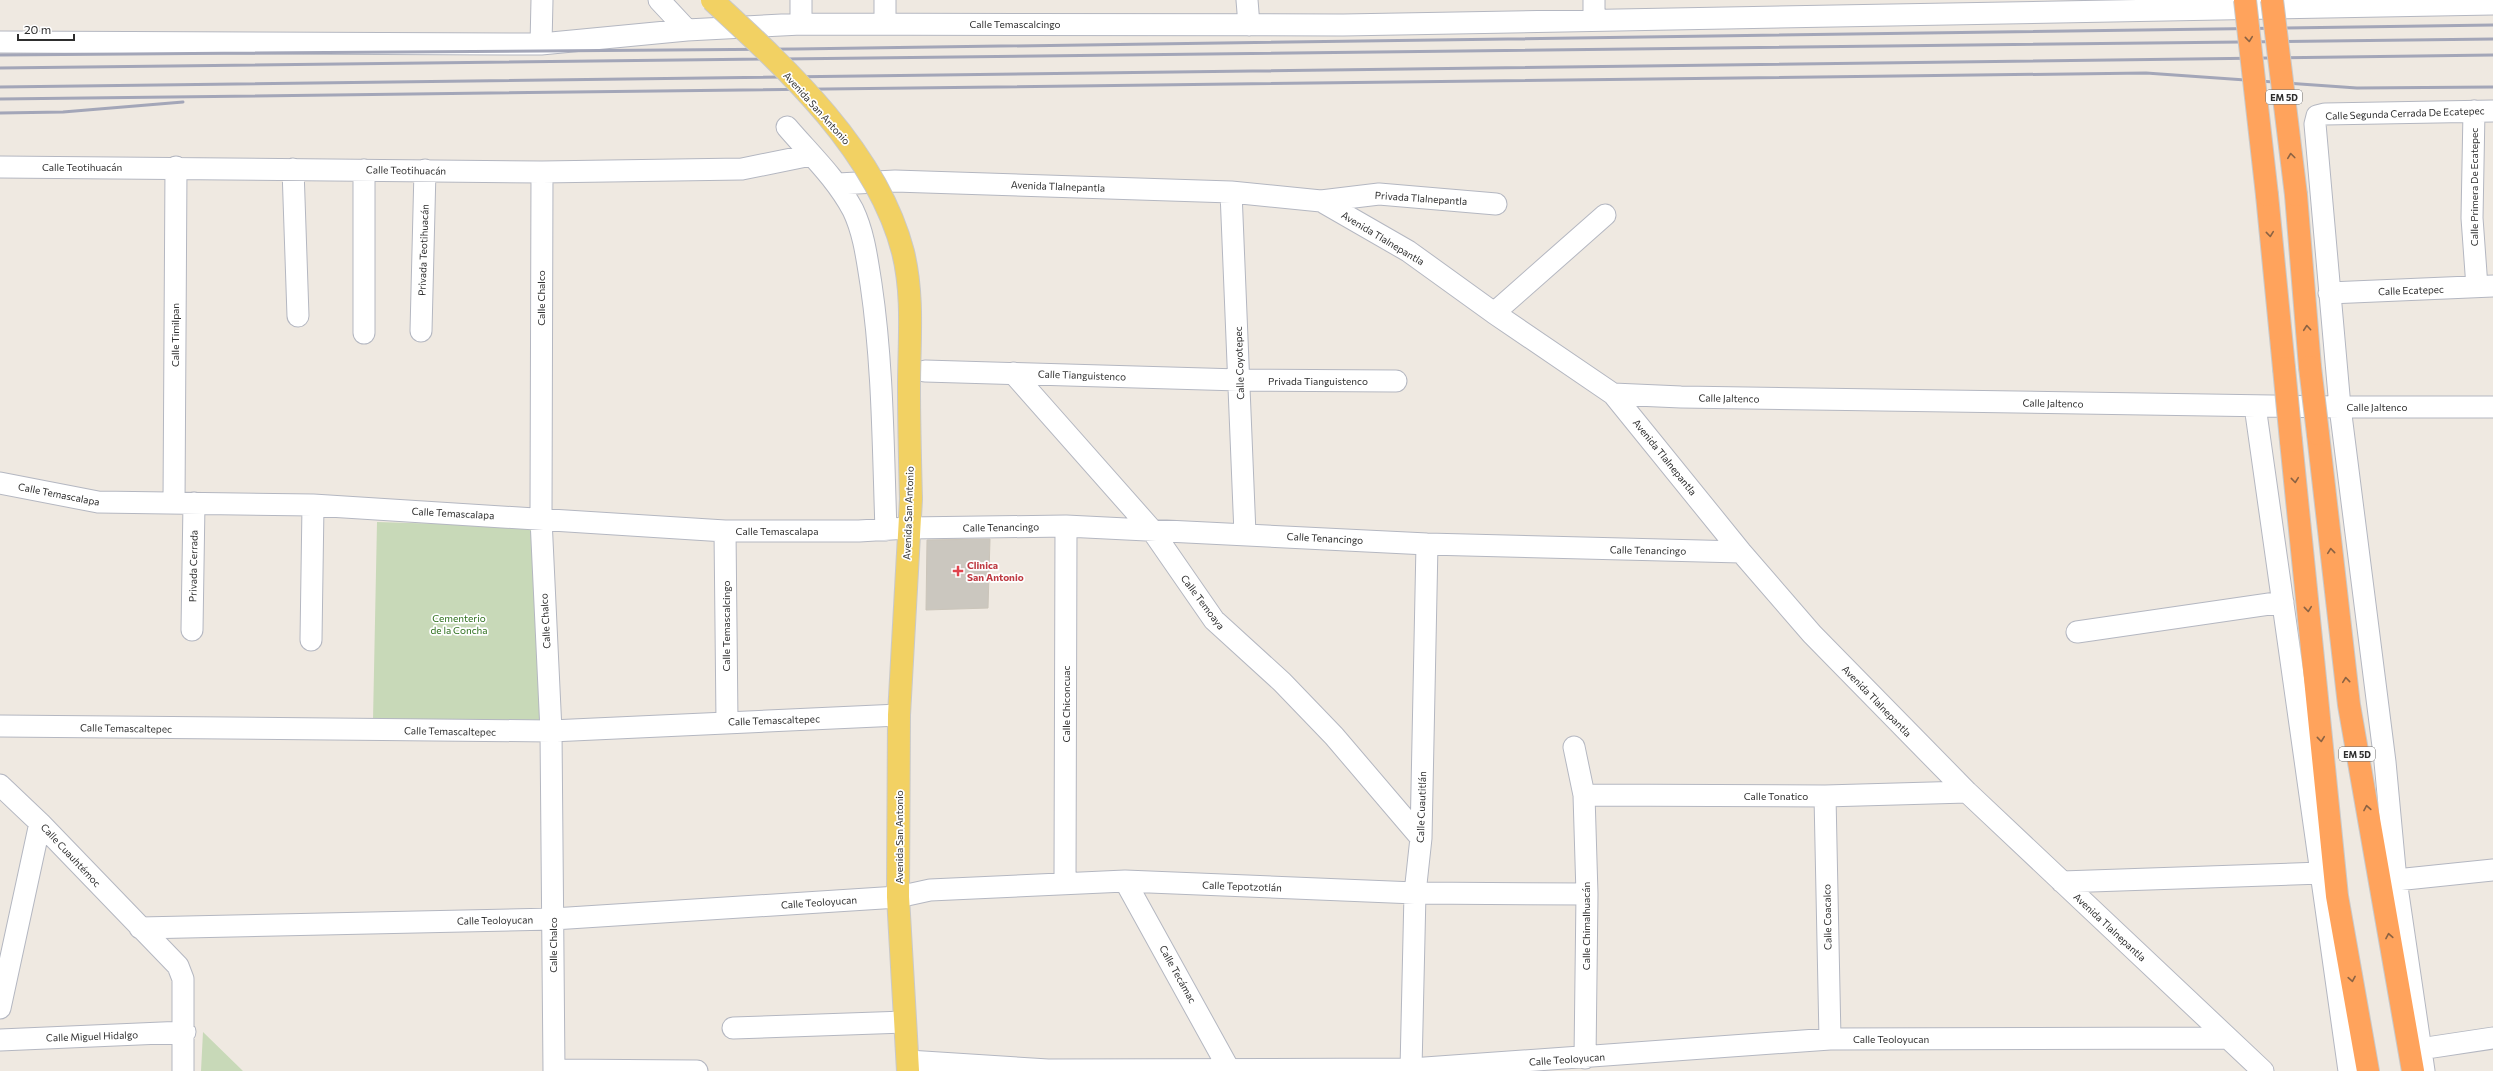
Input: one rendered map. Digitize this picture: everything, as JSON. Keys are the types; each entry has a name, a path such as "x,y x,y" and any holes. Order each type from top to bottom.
{"highway":[{"name":"EM 5D","path":"2245,0 2284,368 2337,896 2368,1071"},
{"name":"EM 5D","path":"2272,0 2296,195 2310,366 2349,705 2413,1071"}],"main road":[{"name":"Avenida San Antonio","path":"712,0 809,96 845,137 889,211 903,252 912,313 909,386 911,499 908,528 899,715 898,897 908,1066"}],"street":[{"path":"541,44 542,0"},
{"path":"659,0 687,30"},
{"path":"723,0 723,28"},
{"path":"801,0 801,24"},
{"path":"885,0 885,24"},
{"path":"1247,0 1249,25"},
{"name":"Calle Temascalcingo","path":"0,42 541,44 687,30 801,24 1343,25 1594,10 2222,4 2493,4"},
{"name":"Calle Segunda Cerrada De Ecatepec","path":"2329,293 2315,124 2317,116 2325,114 2484,111"},
{"name":"Calle Primera De Ecatepec","path":"2484,111 2472,218 2485,287"},
{"path":"787,127 838,184 854,212 864,243 876,317 881,372 886,530"},
{"name":"Calle Teotihuacán","path":"0,167 176,167 542,172 742,169 811,155"},
{"name":"Calle Timilpan","path":"176,167 184,503"},
{"path":"293,169 298,316"},
{"path":"364,170 364,333"},
{"name":"Privada Teotihuacán","path":"420,331 425,170"},
{"name":"Calle Chalco","path":"542,172 541,519 551,732 554,1071"},
{"name":"Avenida Tlalnepantla","path":"838,184 895,181 1231,192 1322,201 1408,251 1494,314 1613,394 1741,552 1812,634 1967,792 2227,1038 2264,1071"},
{"name":"Calle Coyotepec","path":"1231,192 1240,380 1245,534"},
{"name":"Privada Tlalnepantla","path":"1322,201 1379,194 1496,204"},
{"path":"1494,314 1605,215"},
{"name":"Calle Ecatepec","path":"2329,293 2485,287"},
{"path":"2329,293 2340,407 2385,762 2396,880 2424,1071"},
{"name":"Calle Tianguistenco","path":"925,371 1240,380"},
{"name":"Calle Temoaya","path":"1013,373 1150,529 1214,620 1282,682 1334,736 1421,838"},
{"name":"Privada Tianguistenco","path":"1240,380 1396,381"},
{"name":"Calle Jaltenco","path":"1613,394 1681,398 2340,407 2493,407"},
{"path":"2255,406 2349,1071"},
{"name":"Calle Temascalapa","path":"0,483 98,502 313,505 726,531 886,530 908,528"},
{"name":"Privada Cerrada","path":"184,503 192,630"},
{"path":"311,640 313,505"},
{"name":"Calle Tenancingo","path":"908,528 1066,526 1427,544 1741,552"},
{"name":"Calle Chiconcuac","path":"1065,882 1066,526"},
{"name":"Calle Temascalcingo","path":"726,531 727,722"},
{"name":"Calle Cuautitlán","path":"1398,1070 1421,838 1427,544"},
{"path":"2077,632 2283,602"},
{"name":"Calle Temascaltepec","path":"0,726 551,732 727,722 899,715"},
{"name":"Calle Chimalhuacán","path":"1574,747 1584,795 1587,894 1585,1058"},
{"name":"Calle Cuauhtémoc","path":"0,785 40,823 182,972 185,1032"},
{"name":"Calle Tonatico","path":"1584,795 1824,796 1967,792"},
{"name":"Calle Coacalco","path":"1824,796 1830,1039"},
{"path":"0,1008 40,823"},
{"path":"2396,880 2493,870"},
{"path":"2062,882 2322,873"},
{"name":"Calle Tepotzotlán","path":"898,897 930,890 1065,882 1125,881 1415,893 1587,894"},
{"name":"Calle Tecámac","path":"1125,881 1230,1070"},
{"name":"Calle Teoloyucan","path":"140,928 553,919 898,897"},
{"path":"733,1028 905,1022"},
{"path":"183,1071 185,1032"},
{"name":"Calle Miguel Hidalgo","path":"0,1040 185,1032"},
{"name":"Calle Teoloyucan","path":"908,1066 1048,1071 1398,1070 1585,1058 1609,1064 1830,1039 2227,1038"},
{"path":"2420,1049 2493,1038"},
{"path":"554,1071 697,1071"}],"green space":[{"name":"Cementerio de la Concha","path":"377,522 541,527 545,721 373,720"},
{"path":"203,1032 243,1071 201,1071"}],"building":[{"name":"Clinica San Antonio","path":"990,539 988,608 926,610 927,540"}],"railway":[{"path":"0,55 796,49 2493,25"},
{"path":"0,68 2493,39"},
{"path":"0,87 2493,55"},
{"path":"0,99 2146,73 2357,88 2493,87"},
{"path":"0,113 63,112 183,102"}],"place":[{"name":"Clinica San Antonio","path":"958,571"}]}
